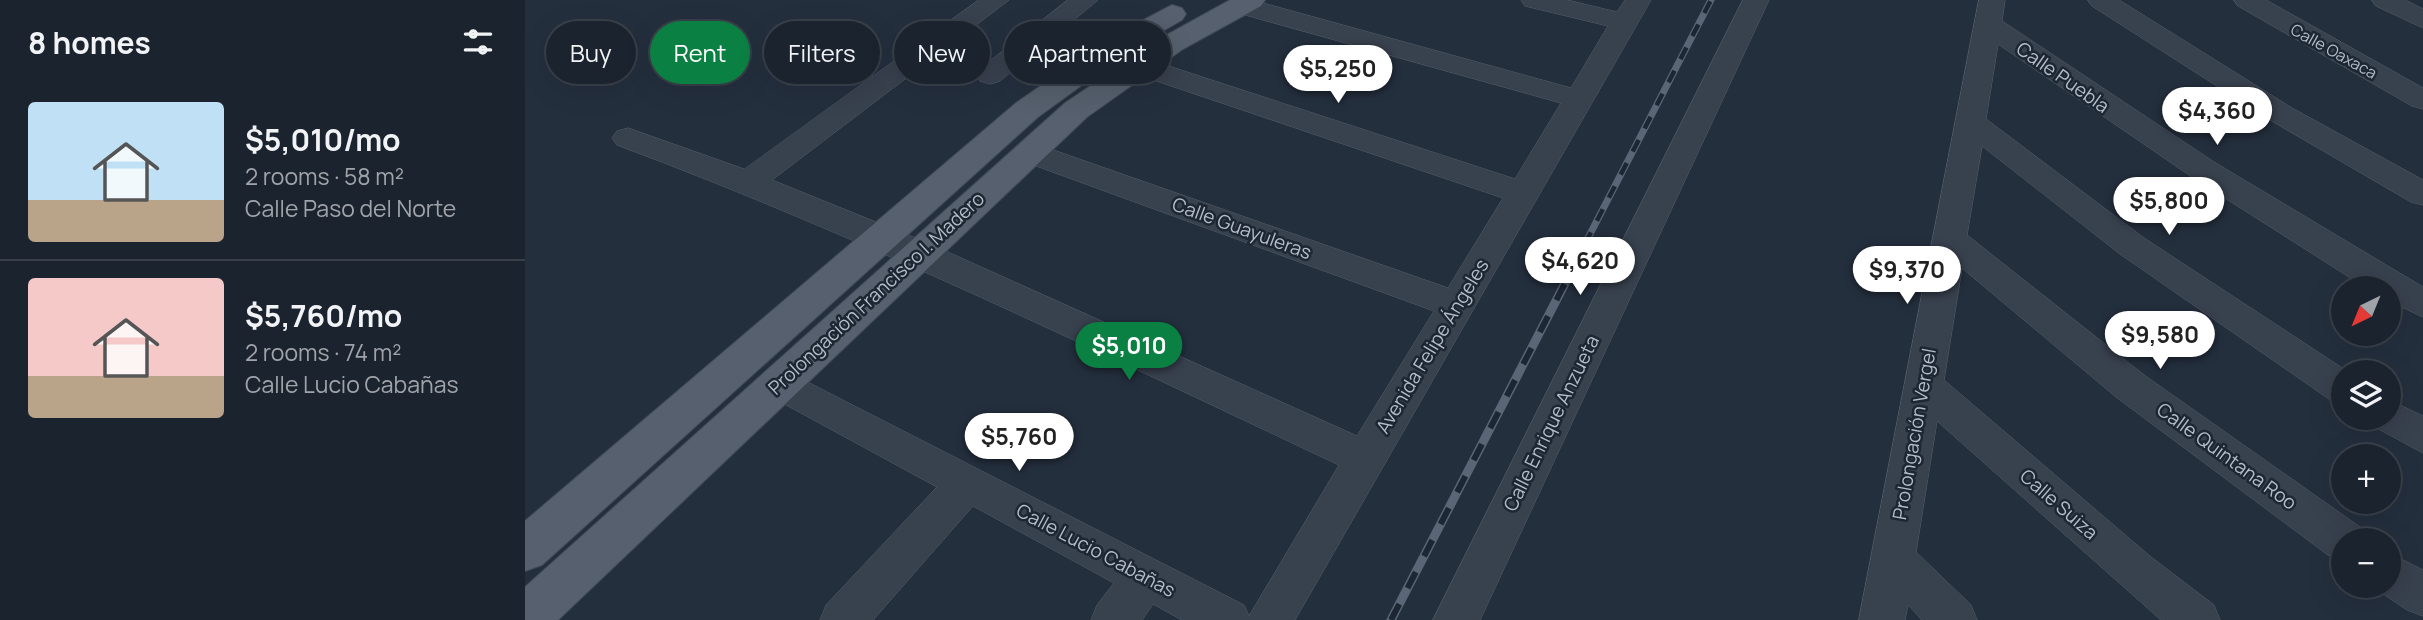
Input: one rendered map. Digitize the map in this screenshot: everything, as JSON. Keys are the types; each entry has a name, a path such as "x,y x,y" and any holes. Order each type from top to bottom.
{"main road":[{"name":"Prolongación Francisco I. Madero","path":"525,619 780,383 899,245 1059,85 1123,42 1199,0"},
{"name":"Prolongación Francisco I. Madero","path":"1171,45 1245,3"},
{"name":"Prolongación Francisco I. Madero","path":"525,550 578,504 899,245 1027,152 1111,84"},
{"path":"525,520 578,504"}],"street":[{"path":"748,183 996,0"},
{"path":"990,75 1084,0"},
{"path":"1534,0 1631,11"},
{"name":"Calle Enrique Anzueta","path":"1456,620 1756,0"},
{"path":"2101,0 2247,93 2423,194"},
{"name":"Calle Oaxaca","path":"2247,0 2423,100"},
{"path":"2385,0 2423,20"},
{"path":"1245,3 1579,99"},
{"name":"Avenida Felipe Ángeles","path":"1270,620 1631,11"},
{"name":"Prolongación Vergel","path":"1882,620 1969,121 1991,13"},
{"name":"Calle Puebla","path":"1991,13 2159,142 2328,251 2423,304"},
{"path":"1171,76 1523,193"},
{"path":"1969,121 2131,246 2331,380"},
{"path":"628,138 748,183 899,245 1365,458"},
{"name":"Calle Guayuleras","path":"1027,152 1457,305"},
{"name":"Calle Quintana Roo","path":"1948,238 2130,386 2331,532"},
{"name":"Calle Lucio Cabañas","path":"780,383 1227,620"},
{"name":"Calle Suiza","path":"1923,385 2134,571 2197,620"},
{"path":"2401,423 2423,436"},
{"path":"843,620 968,482"},
{"path":"1892,558 1954,620"},
{"path":"1114,620 1146,577"},
{"path":"2401,581 2423,595"}],"railway":[{"path":"1573,267 1711,0"},
{"path":"1391,620 1574,266"}]}
